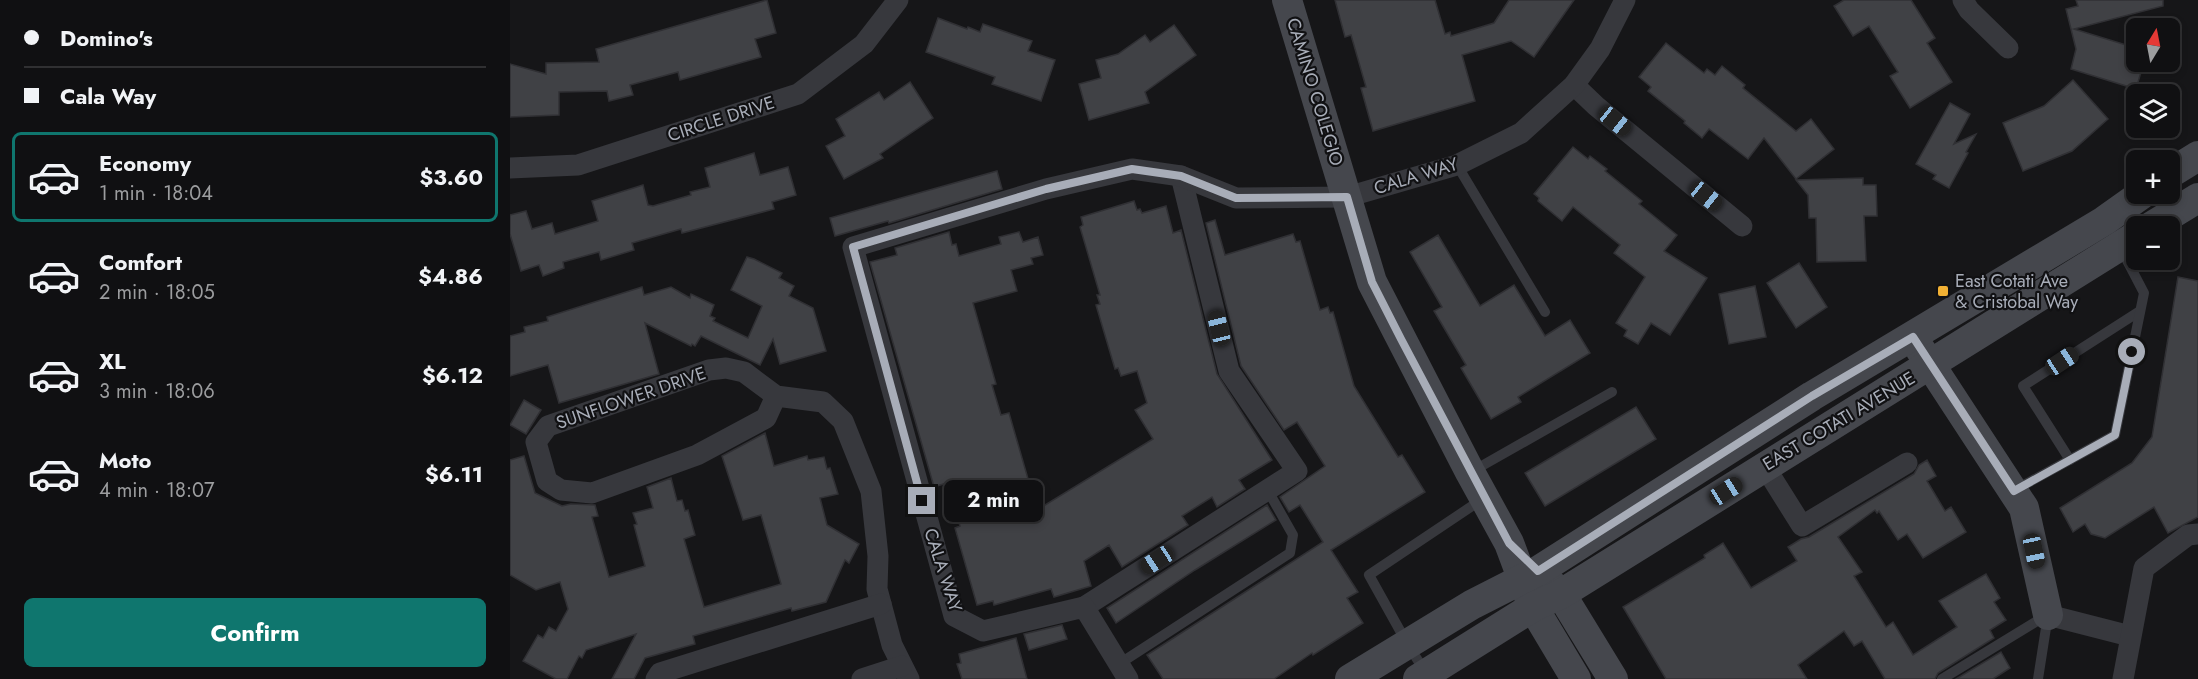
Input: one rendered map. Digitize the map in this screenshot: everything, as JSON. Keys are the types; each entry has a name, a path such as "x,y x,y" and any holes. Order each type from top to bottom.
{"main road":[{"name":"CAMINO COLEGIO","path":"1287,0 1372,282 1509,543 1530,575 1561,594 1613,679"},
{"path":"2180,167 2198,156"},
{"path":"2168,216 2198,198"},
{"name":"EAST COTATI AVENUE","path":"1422,676 1533,608 1561,594 1931,365 2117,234 2136,204"},
{"name":"EAST COTATI AVENUE","path":"1350,679 1473,604 1530,575 1747,437 1913,337 2117,234"},
{"path":"1913,337 2024,508 2048,615"},
{"path":"1747,437 1765,467"},
{"name":"CAMINO COLEGIO","path":"1530,575 1533,608 1576,679"}],"street":[{"name":"CIRCLE DRIVE","path":"510,168 578,165 798,94 864,44 898,0"},
{"name":"CALA WAY","path":"1084,607 983,631 954,616 853,247 1046,189 1132,169 1181,176 1236,198 1347,197 1457,165 1521,133 1574,85 1600,49 1625,0"},
{"path":"1963,0 1969,10 2008,48"},
{"path":"1574,85 1596,106 1742,226"},
{"path":"1123,672 1084,607 1297,471 1229,371 1181,176"},
{"name":"SUNFLOWER DRIVE","path":"776,396 766,418 697,455 592,493 561,490 547,481 536,442 548,426 709,370 726,368 744,372 776,396 824,402 843,422 871,491 878,556 877,589 892,645 905,673 862,679"},
{"path":"1765,467 1802,526 1906,463"},
{"path":"2123,679 2144,568 2188,535 2198,534"},
{"path":"656,679 660,673 881,604"},
{"path":"2048,615 2130,636"}],"lane":[{"path":"1457,165 1545,312"},
{"path":"2014,491 2115,435 2144,293 2117,234"},
{"path":"2070,460 2023,386 2140,311"},
{"path":"1470,472 1612,392"},
{"path":"1123,672 1290,553 1293,535 1267,489"},
{"path":"1422,676 1370,575 1484,498"},
{"path":"1942,679 2048,615"},
{"path":"2038,679 2048,615"}],"building":[{"path":"767,0 776,33 755,39 761,57 680,80 678,72 630,85 633,95 609,101 607,91 559,92 559,115 510,117 510,64 546,74 546,63 599,62 596,49"},
{"path":"1335,0 1435,0 1445,34 1450,32 1451,36 1494,23 1509,0 1574,0 1534,57 1511,41 1462,55 1475,101 1373,131 1361,88 1366,87 1351,35 1345,37"},
{"path":"1844,0 1911,0 1935,38 1927,43 1952,82 1910,108 1890,76 1898,72 1869,26 1853,36 1834,6"},
{"path":"2076,0 2163,0 2163,6 2074,29 2126,45 2126,72 2141,72 2137,84 2126,84 2126,86 2071,69 2076,49 2066,9 2078,6"},
{"path":"938,18 980,32 983,24 1032,41 1028,51 1055,60 1041,101 992,84 995,77 926,52"},
{"path":"1174,25 1196,55 1145,92 1149,103 1089,120 1079,84 1101,78 1096,60 1118,54 1145,35 1150,42"},
{"path":"1666,43 1704,73 1707,69 1715,75 1722,66 1745,85 1743,88 1796,131 1811,119 1834,149 1796,179 1764,138 1748,159 1709,129 1702,138 1648,91 1651,87 1639,77"},
{"path":"2073,80 2108,119 2072,151 2023,171 2003,123 2044,106"},
{"path":"910,82 933,118 880,154 883,158 844,179 826,146 845,136 836,119 879,92 884,100"},
{"path":"1950,103 1970,114 1954,144 1976,134 1949,188 1933,179 1936,175 1916,164"},
{"path":"1573,147 1588,159 1590,156 1607,169 1605,171 1642,201 1639,204 1677,235 1664,251 1707,278 1670,335 1651,323 1638,344 1624,336 1627,330 1616,323 1645,277 1614,253 1620,245 1573,207 1562,221 1538,201 1539,198 1534,194"},
{"path":"754,153 760,175 788,167 796,195 772,202 774,209 682,233 681,229 632,243 634,250 601,260 599,252 563,262 564,268 543,276 539,265 521,271 510,234 510,215 526,211 532,229 552,223 555,234 598,221 592,201 643,185 648,205 653,206 691,195 690,192 710,187 705,168"},
{"path":"997,171 1002,189 889,223 888,221 835,236 830,218"},
{"path":"1863,178 1863,185 1876,185 1877,216 1864,216 1866,261 1817,262 1816,218 1809,218 1808,195 1796,180"},
{"path":"1134,201 1137,210 1140,209 1142,213 1166,206 1173,233 1181,230 1217,374 1272,460 1239,480 1245,489 1217,507 1212,497 1182,516 1188,525 1122,567 1109,545 1084,561 1091,586 1054,597 1051,589 994,605 993,601 977,605 955,528 960,526 957,517 968,514 959,479 934,487 870,262 897,255 895,248 949,232 952,245 956,244 959,256 1001,244 999,237 1019,232 1023,242 1038,237 1043,255 1031,258 1033,264 1011,270 1017,291 973,303 996,384 992,385 1001,415 1009,413 1037,510 1153,439 1135,410 1147,403 1137,371 1121,376 1118,368 1115,369 1096,305 1100,304 1097,295 1100,295 1080,227 1083,225 1081,217"},
{"path":"1215,220 1225,255 1293,234 1296,242 1300,241 1320,310 1328,307 1330,313 1333,312 1354,386 1398,457 1402,455 1425,492 1331,550 1358,592 1347,598 1363,623 1274,679 1163,679 1147,655 1323,542 1300,505 1289,512 1280,497 1325,466 1297,422 1284,430 1241,366 1206,223"},
{"path":"1438,235 1480,306 1514,285 1545,336 1570,320 1590,353 1518,397 1521,402 1491,419 1461,368 1466,365 1434,311 1442,307 1410,252"},
{"path":"747,257 782,273 779,278 794,286 789,296 813,308 826,351 780,364 773,339 760,365 701,336 695,346 692,344 691,346 645,323 659,374 559,403 548,365 510,376 510,336 525,332 524,327 548,321 547,317 642,287 644,295 671,287 690,298 691,294 714,305 710,316 715,318 713,321 748,338 762,306 731,290"},
{"path":"1799,263 1827,307 1796,328 1767,283"},
{"path":"2178,277 2198,281 2198,517 2168,533 2154,507 2105,538 2091,534 2085,524 2073,532 2060,508 2132,463 2152,437"},
{"path":"1755,286 1766,337 1729,344 1719,294"},
{"path":"524,400 541,410 526,434 510,425"},
{"path":"1636,407 1656,439 1545,506 1525,473"},
{"path":"765,433 774,466 807,456 808,460 824,457 838,494 820,498 827,525 859,544 849,563 845,560 826,602 792,611 791,608 693,636 695,644 645,658 634,679 612,679 636,634 586,650 582,658 579,656 567,679 556,679 523,661 538,635 543,638 549,627 556,631 568,609 560,582 536,590 510,575 510,460 524,456 535,493 562,506 595,505 598,516 592,517 609,577 645,566 633,513 653,508 647,487 671,478 677,501 682,500 685,511 688,510 695,535 684,539 704,607 781,584 761,515 743,520 722,456"},
{"path":"1927,460 1936,476 1927,481 1945,511 1951,507 1966,532 1923,558 1907,534 1898,540 1879,511 1877,513 1875,510 1838,537 1862,572 1854,576 1886,627 1893,622 1913,655 1957,627 1939,601 1986,574 2000,598 1994,602 2006,620 1990,630 1994,638 1938,673 1935,679 1885,679 1862,641 1854,646 1844,631 1798,665 1807,679 1666,679 1623,607 1705,558 1704,555 1723,543 1751,588 1797,561 1788,547 1809,537 1914,474 1919,465"},
{"path":"1267,505 1276,520 1195,570 1116,623 1107,608"},
{"path":"1062,625 1067,639 1029,650 1024,634"},
{"path":"1016,638 1027,679 962,679 957,664 961,663 959,654"},
{"path":"2001,652 2010,668 1993,679 1956,679"}],"place":[{"name":"East Cotati Ave & Cristobal Way","path":"1943,291"}],"route":[{"path":"922,501 853,247 1046,189 1132,169 1181,176 1236,198 1347,197 1372,282 1401,339 1509,543 1538,571 1690,472 1812,396 1913,337 2014,491 2115,435 2132,352"}]}
